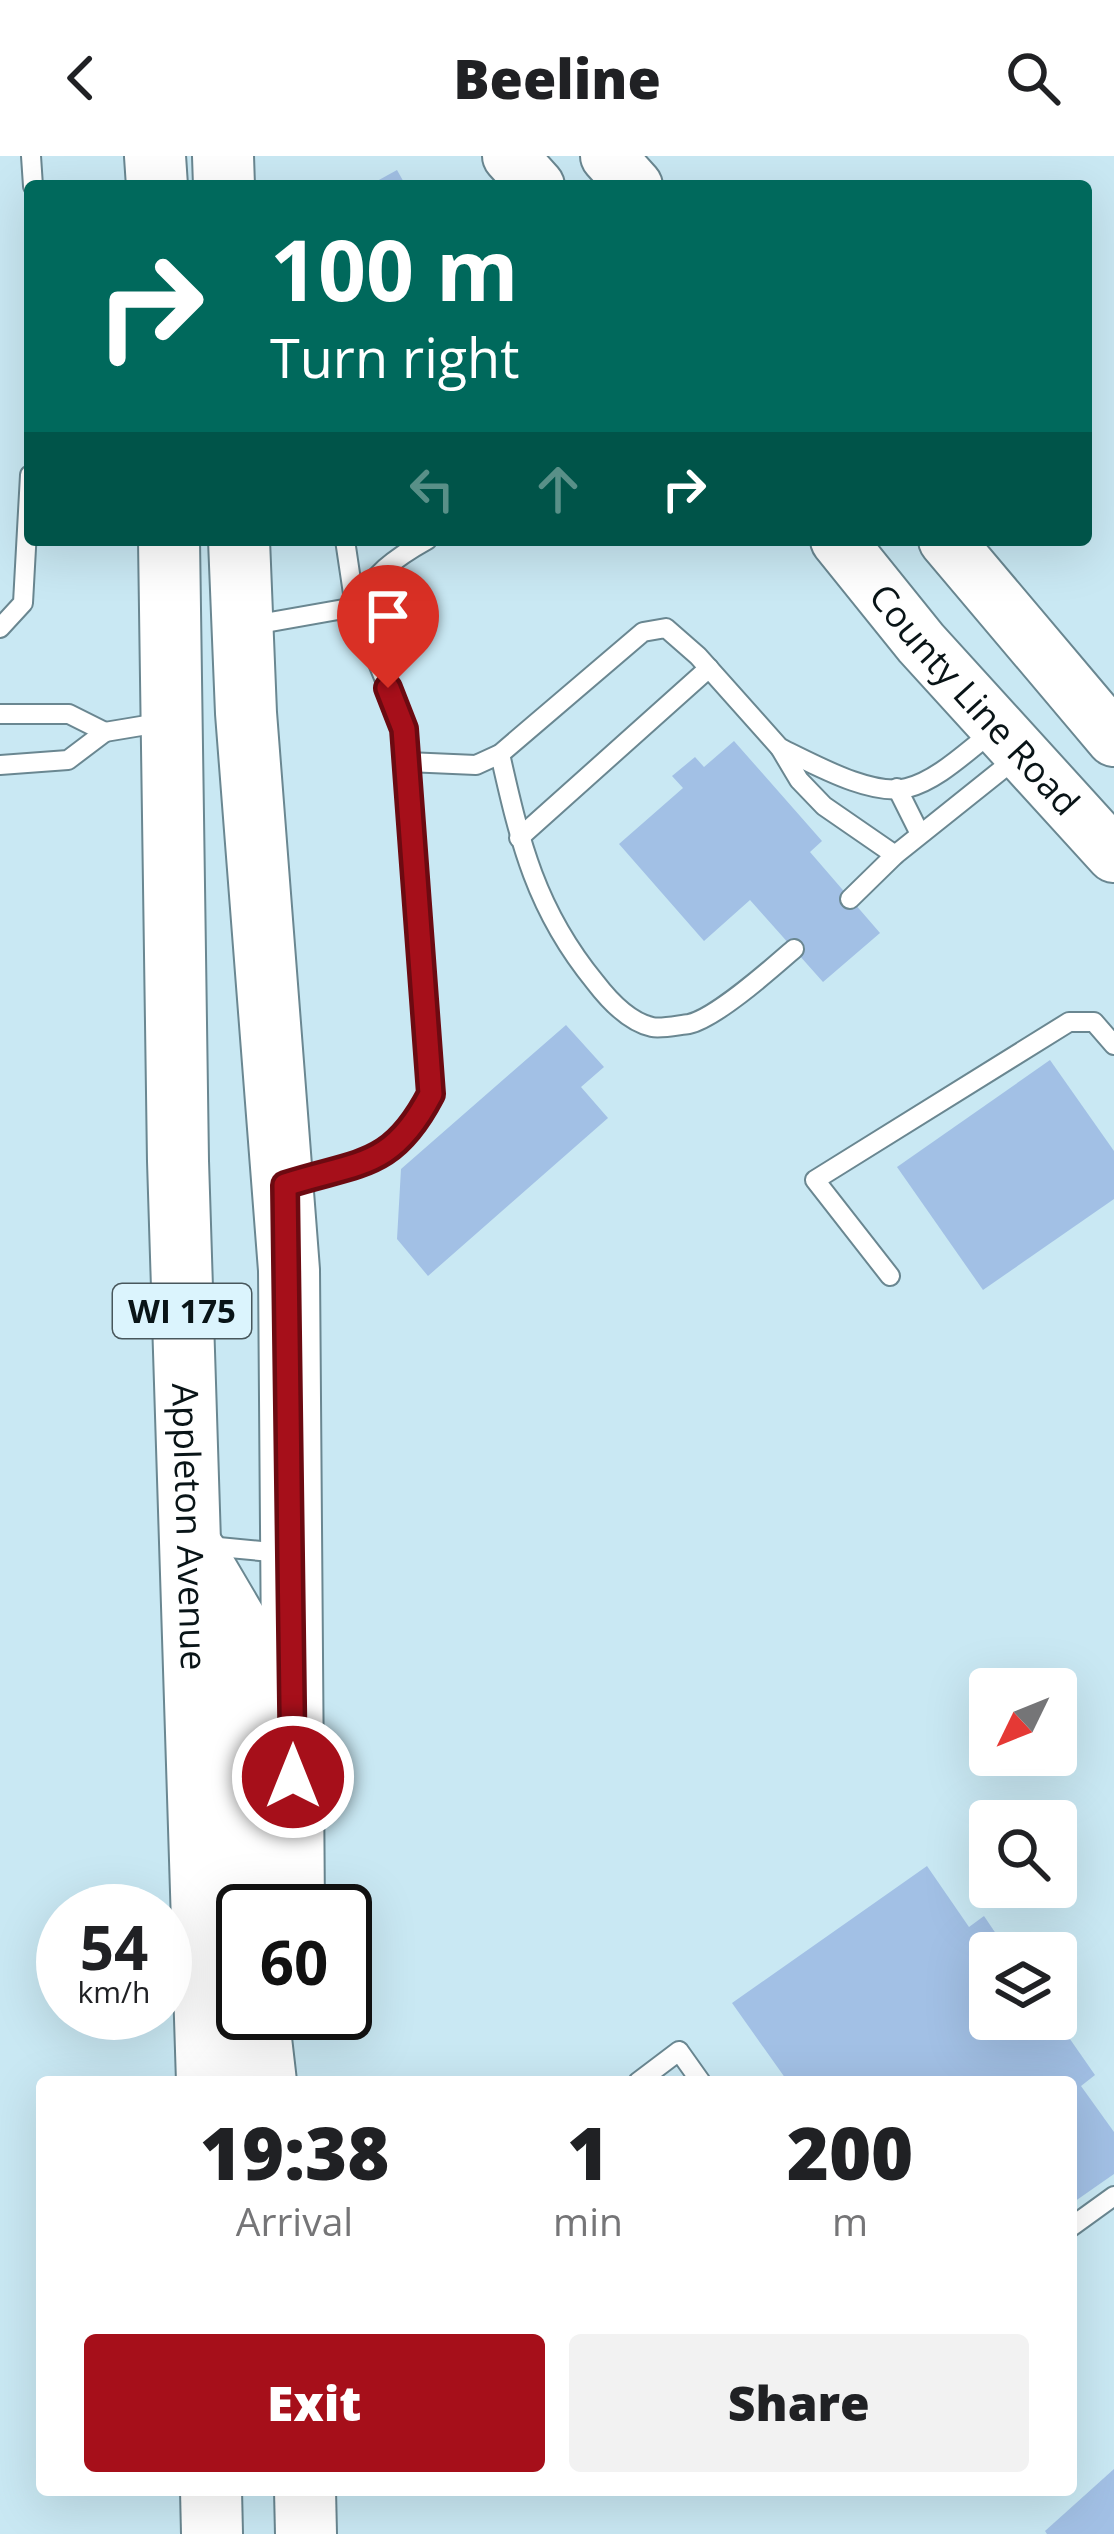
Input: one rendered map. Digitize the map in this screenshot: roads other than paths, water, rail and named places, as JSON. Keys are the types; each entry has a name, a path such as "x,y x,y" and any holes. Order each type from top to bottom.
{"main road":[{"path":"510,156 532,180"},
{"path":"608,156 630,180"},
{"name":"Appleton Avenue","path":"169,546 178,1161 207,2076"},
{"name":"WI 175","path":"238,546 289,1270 294,1884"},
{"name":"County Line Road","path":"843,546 921,643 1114,855"},
{"path":"951,546 1114,739"},
{"path":"171,721 247,713"},
{"path":"171,721 197,736 207,758 247,1090 289,1270"},
{"path":"191,1544 246,1638 249,1884"},
{"path":"261,2040 265,2076"},
{"path":"295,2040 296,2076"},
{"path":"305,2496 306,2534"}],"lane":[{"path":"0,628 22,603 26,546"},
{"path":"285,1185 388,1153 411,1131 431,1094 404,729 355,607 346,546"},
{"path":"355,607 373,576 416,546"},
{"path":"243,626 355,607"},
{"path":"407,762 476,765 500,754 643,632 666,628 709,668 824,806 895,855"},
{"path":"520,838 709,668"},
{"path":"0,714 69,714 105,733"},
{"path":"0,764 68,760 105,733 171,721"},
{"path":"779,748 861,783 906,788 1010,741"},
{"path":"850,899 1010,741"},
{"path":"500,754 542,904 576,959 612,1004 652,1027 694,1023 794,950"},
{"path":"897,788 920,834"},
{"path":"890,1276 815,1180 1069,1022 1094,1022 1114,1045"},
{"path":"191,1544 291,1553"},
{"path":"646,2076 679,2051 697,2076"},
{"path":"1077,2223 1114,2196"}]}
